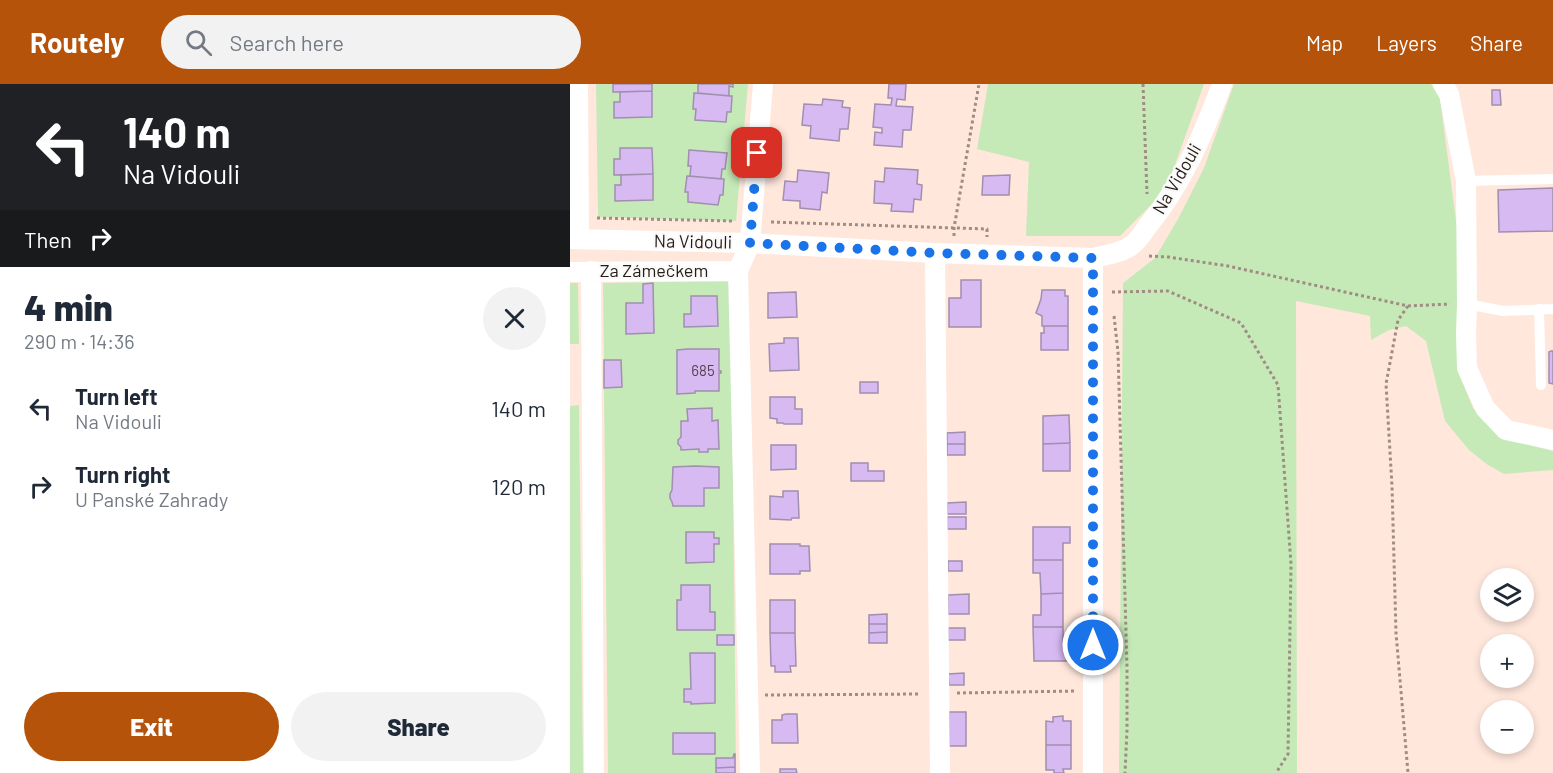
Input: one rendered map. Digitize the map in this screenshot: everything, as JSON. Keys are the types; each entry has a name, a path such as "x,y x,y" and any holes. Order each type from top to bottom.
{"street":[{"path":"575,239 579,218 578,84"},
{"path":"750,773 738,271 750,243 763,84"},
{"name":"Na Vidouli","path":"575,239 750,243 1093,258 1115,253 1132,245 1166,204 1184,174 1222,84"},
{"path":"1443,84 1449,94 1466,181 1467,368 1485,408 1506,430 1553,440"},
{"path":"940,773 945,253"},
{"path":"1093,258 1093,773"},
{"path":"591,271 594,773"},
{"name":"Za Zámečkem","path":"570,272 738,271"}],"lane":[{"path":"1466,181 1553,179"},
{"path":"1467,304 1503,311 1553,309"},
{"path":"1539,309 1540,385"}],"path":[{"path":"945,253 954,228 979,84"},
{"path":"1143,84 1147,192 1151,222"},
{"path":"579,218 987,229 987,254"},
{"path":"1132,245 1138,255 1228,266 1408,306 1426,305"},
{"path":"1112,302 1111,292 1168,291 1241,322 1278,384 1291,564 1288,754 1276,773"},
{"path":"1408,306 1398,320 1386,384 1392,486 1396,633 1408,773"},
{"path":"1113,312 1118,352 1127,667 1125,773"}],"green space":[{"path":"596,84 613,84 620,92 620,102 614,102 614,118 652,117 652,84 698,84 698,93 694,93 695,119 726,122 727,112 731,112 732,97 729,96 729,86 748,84 736,221 598,217","holes":["621,148 652,148 653,200 615,201 615,185 621,185 621,175 614,159 620,159","689,150 727,153 721,179 724,179 723,195 720,195 718,205 688,202 688,192 685,191 691,166 688,165"]},
{"path":"988,84 1204,84 1166,190 1120,236 1026,236 1029,162 977,149"},
{"path":"1234,84 1431,84 1440,99 1467,304 1457,332 1460,376 1473,408 1499,437 1553,451 1553,470 1504,474 1469,450 1445,421 1426,341 1406,326 1389,330 1371,340 1370,316 1296,301 1297,773 1119,773 1123,283 1155,258 1178,219 1204,168"},
{"path":"731,281 736,773 608,773 604,388 622,387 621,360 604,360 603,283"},
{"path":"570,283 578,283 579,344 570,344"},
{"path":"579,405 583,773 570,773 570,406"}],"building":[{"path":"613,84 652,84 652,91 613,92"},
{"path":"698,84 733,84 733,87 729,86 729,96 698,93"},
{"path":"889,84 906,84 905,100 897,99 896,106 913,107 911,130 903,130 902,147 874,145 875,132 882,133 882,128 873,127 875,104 891,105 892,98 888,98"},
{"path":"1492,90 1500,90 1501,105 1492,105"},
{"path":"652,91 652,117 614,118 614,102 620,102 620,92"},
{"path":"694,93 732,96 731,112 727,112 726,122 695,120"},
{"path":"823,99 843,101 842,107 850,108 848,129 840,129 839,141 810,138 811,126 802,125 804,104 822,105"},
{"path":"620,148 652,148 653,174 614,175 614,159 620,159"},
{"path":"689,150 727,153 721,179 690,176"},
{"path":"885,168 918,170 917,184 922,185 921,200 914,199 913,212 891,211 892,204 874,203 875,181 884,182"},
{"path":"798,170 829,173 827,193 822,192 820,210 800,208 800,201 783,200 785,181 797,182"},
{"path":"653,174 653,200 615,201 615,185 621,185 621,175"},
{"path":"1010,175 1009,195 982,195 983,176"},
{"path":"687,176 724,179 723,195 720,195 718,205 688,202 688,192 685,192"},
{"path":"1553,188 1553,231 1499,232 1498,190"},
{"path":"961,280 981,280 981,327 949,327 949,298 961,298"},
{"path":"653,283 654,333 626,334 626,303 643,303 643,284"},
{"path":"1042,290 1065,290 1065,296 1068,296 1068,326 1042,326 1042,316 1036,313"},
{"path":"796,292 797,317 768,318 768,293"},
{"path":"691,296 717,296 718,326 684,327 684,314 691,314"},
{"path":"1044,326 1068,326 1068,350 1041,350 1041,333 1044,333"},
{"path":"784,338 798,338 799,370 770,371 769,344 784,343"},
{"path":"719,349 719,371 721,373 719,373 719,391 677,394 677,350"},
{"path":"1553,351 1553,384 1549,383 1549,352"},
{"path":"604,360 621,360 622,387 604,388"},
{"path":"860,382 878,382 878,393 860,393"},
{"path":"770,397 795,397 795,409 802,409 802,424 777,423 777,419 770,418"},
{"path":"712,408 712,421 718,420 719,449 708,449 708,452 699,452 699,449 681,450 678,440 681,437 681,421 688,421 687,409"},
{"path":"1069,415 1070,443 1043,444 1043,416"},
{"path":"965,432 965,444 947,444 947,433"},
{"path":"1070,443 1070,471 1043,471 1043,444"},
{"path":"947,444 965,444 965,455 947,455"},
{"path":"771,445 796,445 796,469 771,470"},
{"path":"851,463 868,463 868,471 884,471 884,481 851,481"},
{"path":"673,467 719,467 719,488 704,488 704,506 673,506 670,494"},
{"path":"783,491 798,491 799,518 770,519 770,496 783,497"},
{"path":"966,502 966,514 947,514 947,503"},
{"path":"947,517 966,517 966,529 947,529"},
{"path":"1033,527 1070,527 1070,543 1063,543 1063,560 1033,560"},
{"path":"686,532 714,532 714,538 719,538 719,544 714,544 714,562 686,563"},
{"path":"770,544 809,546 810,571 800,571 800,574 770,574"},
{"path":"1033,560 1063,560 1063,593 1041,594 1040,573 1033,573"},
{"path":"948,561 962,561 962,571 948,571"},
{"path":"681,585 710,585 710,612 715,612 715,630 677,630 677,600 681,600"},
{"path":"1063,593 1063,627 1033,627 1033,615 1041,615 1041,594"},
{"path":"969,594 969,614 948,614 948,595"},
{"path":"770,600 795,600 795,633 770,633"},
{"path":"887,614 887,624 869,624 869,615"},
{"path":"869,624 887,624 887,632 869,633"},
{"path":"1033,627 1063,627 1063,640 1071,640 1071,661 1034,661"},
{"path":"948,628 965,628 965,640 948,640"},
{"path":"887,632 887,643 869,643 869,633"},
{"path":"770,633 795,633 796,666 790,666 791,672 775,672 775,666 771,666"},
{"path":"717,635 734,635 734,645 717,645"},
{"path":"690,653 715,653 715,703 684,702 684,689 691,689"},
{"path":"964,673 964,685 949,685 948,674"},
{"path":"949,712 966,712 966,746 949,746"},
{"path":"797,714 798,743 772,743 772,720 782,720 782,715"},
{"path":"1063,716 1063,721 1071,721 1071,745 1046,745 1046,721 1053,722 1053,717"},
{"path":"673,733 715,733 715,754 673,754"},
{"path":"1046,745 1071,745 1071,769 1063,769 1064,773 1046,770"},
{"path":"734,754 735,767 716,768 716,758 733,758"},
{"path":"735,767 735,773 716,773 716,768"},
{"path":"780,769 796,769 797,773 780,773"}],"route":[{"path":"757,153 750,243 935,253 1093,258 1093,645"}]}
